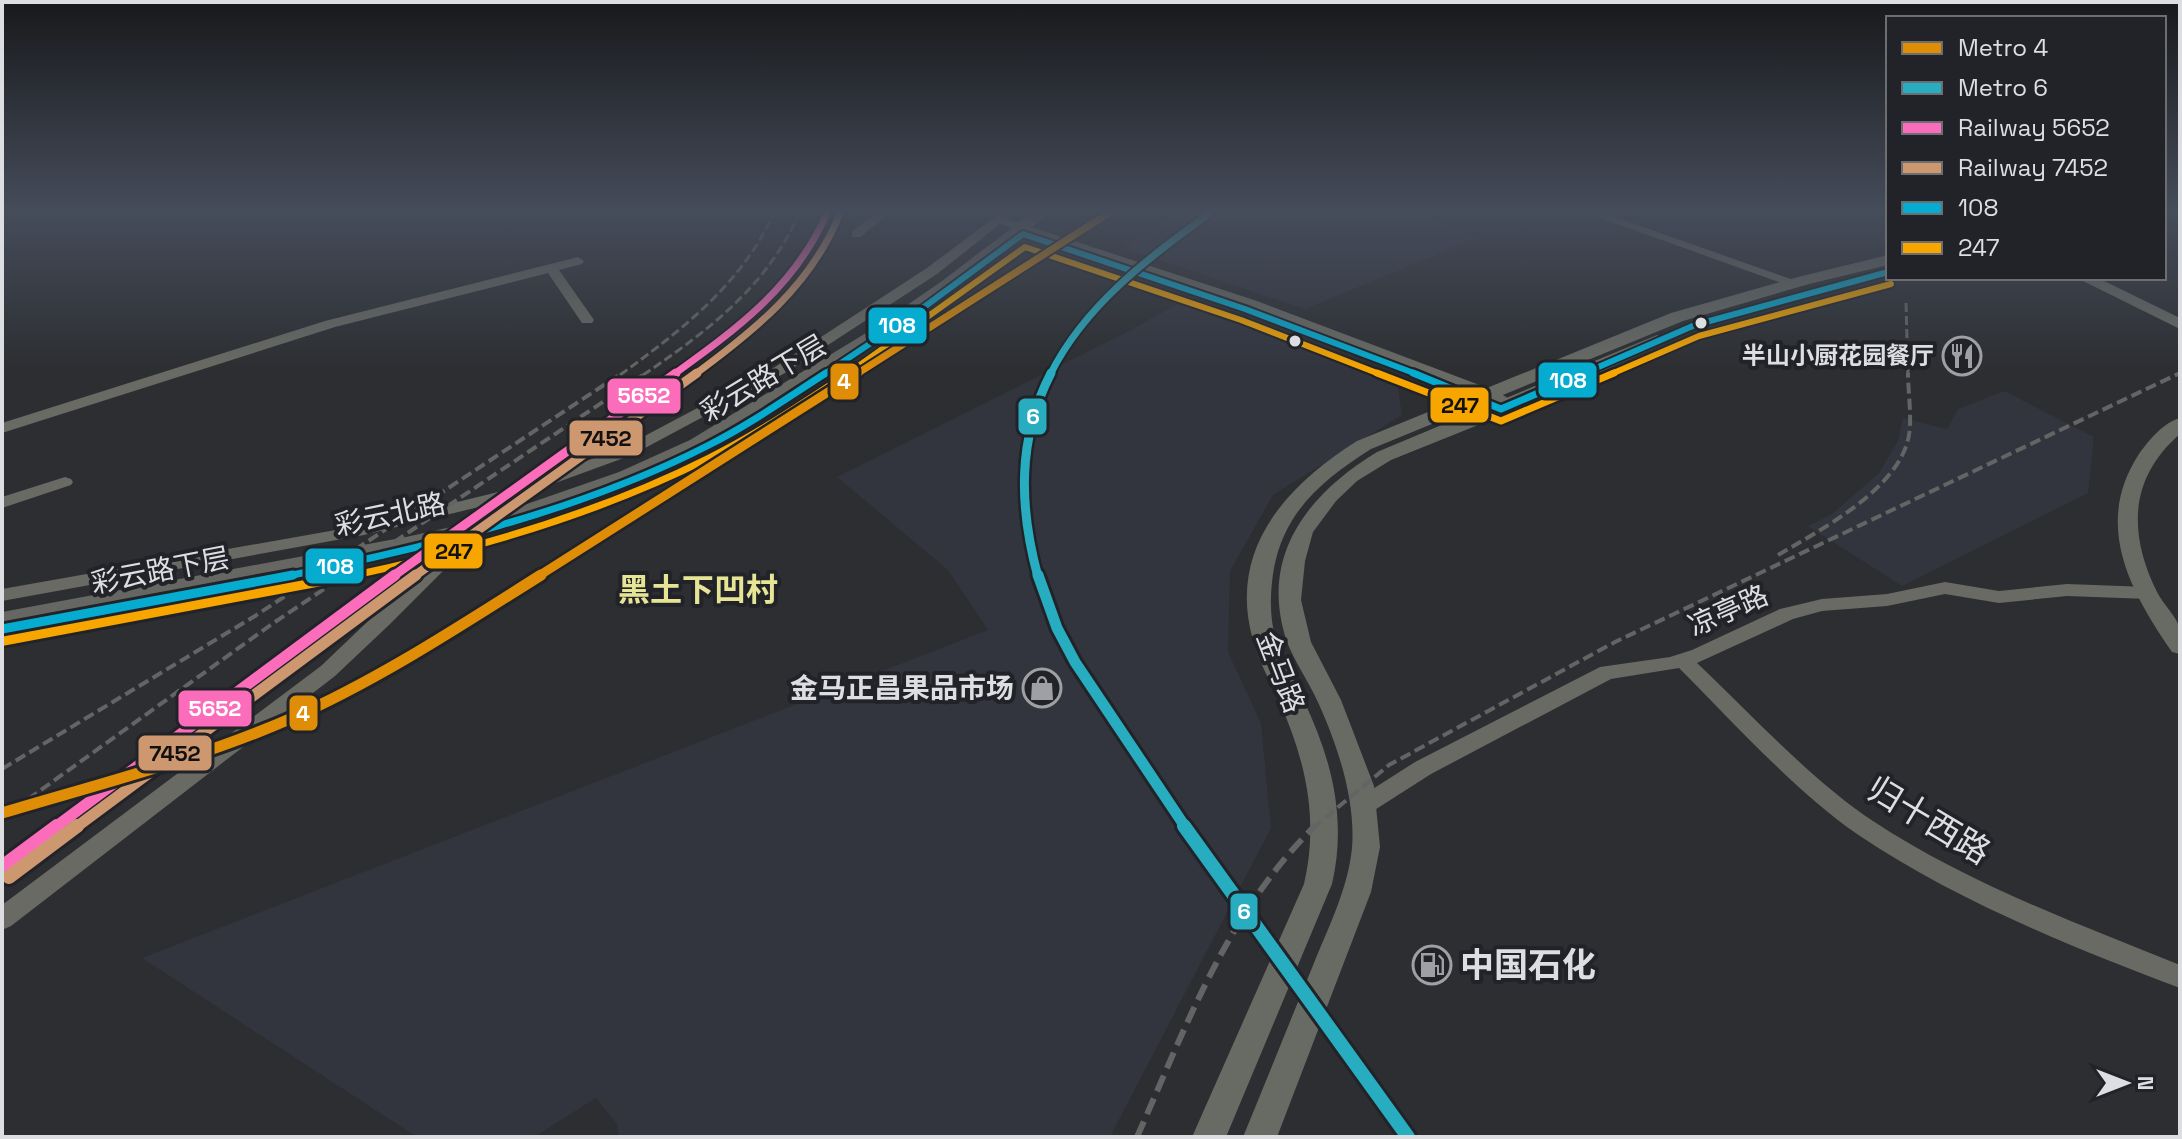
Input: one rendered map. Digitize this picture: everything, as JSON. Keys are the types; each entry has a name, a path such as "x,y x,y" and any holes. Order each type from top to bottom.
{"highway":[{"name":"彩云北路","path":"2,604 401,531 550,490 673,439 799,368 960,264"},
{"name":"彩云北路","path":"2,621 406,545 484,527 627,477 698,445 878,334 975,264"}],"main road":[{"name":"金马路","path":"1260,1137 1357,892 1366,847 1361,786 1329,700 1299,642 1290,600 1294,561 1303,531 1340,487 1384,456 1677,317 1871,264"},
{"name":"金马路","path":"1209,1137 1318,884 1327,844 1311,752 1266,648 1258,601 1264,558 1274,526 1304,489 1327,468 1364,445 1497,402 1695,325 1886,273"},
{"path":"2089,280 2180,322"},
{"path":"2099,280 2180,322"},
{"path":"2180,424 2159,438 2145,454 2131,482 2126,502 2126,526 2133,558 2148,593 2180,646"},
{"path":"2180,435 2156,458 2143,486 2138,506 2138,529 2146,561 2163,600 2180,628"}],"street":[{"path":"2,428 330,324 566,264"},
{"name":"彩云路下层","path":"2,595 364,530 514,492 626,452 780,370 941,264"},
{"name":"彩云路下层","path":"2,629 208,590 464,536 621,485 695,452 875,343 944,295 979,264"},
{"path":"1135,264 1245,309 1497,402"},
{"path":"1741,264 1795,283"},
{"path":"551,268 587,320"},
{"path":"2,503 65,482"},
{"path":"2,919 125,830 335,664 385,621 446,559 464,536 514,492"},
{"name":"凉亭路","path":"1362,807 1423,768 1607,672 1682,660 1787,614 1822,605 1887,600 1945,588 1999,597 2067,590 2148,593"},
{"name":"归十西路","path":"1682,660 1795,769 1863,826 1934,869 2062,929 2180,977"}],"shaded area":[{"path":"1172,264 1414,264 1305,309"},
{"name":"金马正昌果品市场","path":"1186,299 1397,381 1402,415 1273,495 1230,571 1228,652 1261,723 1271,828 1110,1137 619,1137 617,1124 596,1098 534,1137 417,1137 142,958 988,630 948,570 837,477 1129,331"},
{"path":"2004,391 2094,437 2088,493 1902,586 1808,526 1832,514 1879,473 1898,441 1903,418 1947,429 1958,409"}],"railway":[{"path":"620,375 688,322 743,264"},
{"path":"643,375 713,323 770,264"},
{"path":"1906,303 1908,375"},
{"path":"2,769 255,616 622,373"},
{"path":"2,818 272,624 646,373"},
{"path":"1778,555 1856,506 1891,473 1903,455 1909,435 1908,373"},
{"path":"1314,827 1389,765 1615,642 2180,373 2177,375"},
{"path":"1137,1137 1211,972 1233,933 1257,895 1314,827"}],"metro line":[{"name":"4","path":"2,813 238,740 312,709 371,679 429,646 1029,264"},
{"name":"6","path":"1143,264 1101,303 1077,331 1040,393 1029,428 1023,479 1027,530 1039,580 1057,628 1085,678 1236,901 1408,1137"}],"rail line":[{"name":"5652","path":"2,867 360,600 728,335 800,264"},
{"name":"7452","path":"9,877 367,610 735,345 803,281 814,264"}],"transit line":[{"name":"108","path":"2,629 265,581 439,542 609,488 691,454 749,422 888,331 982,264"},
{"name":"247","path":"4,641 357,575 531,529 616,499 698,464 756,432 894,342 1002,264"},
{"name":"247","path":"1076,264 1241,320 1501,421 1699,336 1891,284"},
{"name":"108","path":"1112,264 1245,309 1483,399 1501,409 1695,325 1886,273"}],"place":[{"name":"半山小厨花园餐厅","path":"1962,356"},
{"name":"金马正昌果品市场","path":"1042,688"},
{"name":"中国石化","path":"1432,965"}],"district":[{"name":"黑土下凹村","path":"698,590"}]}
